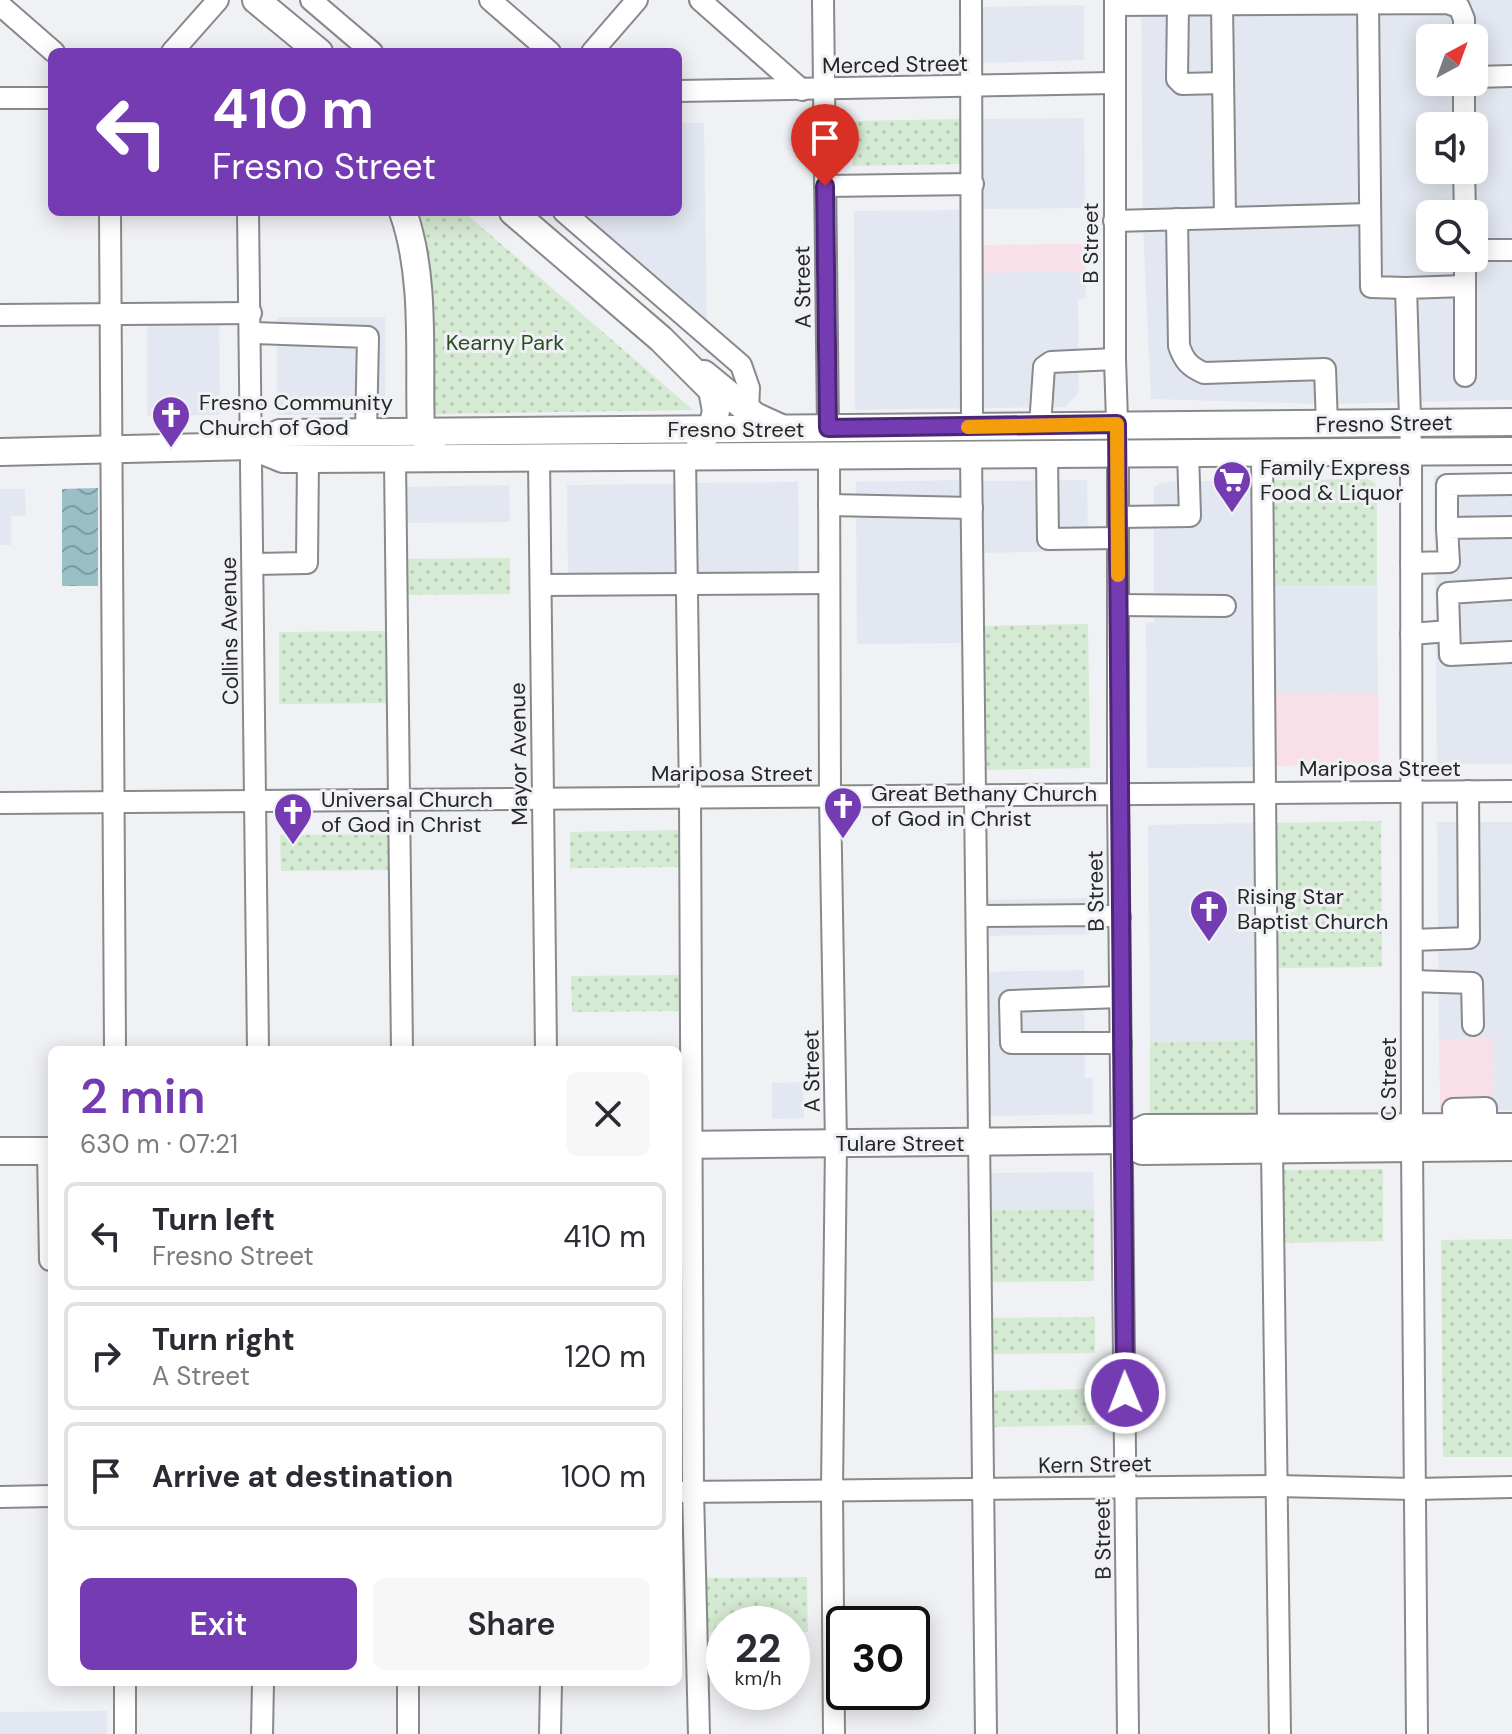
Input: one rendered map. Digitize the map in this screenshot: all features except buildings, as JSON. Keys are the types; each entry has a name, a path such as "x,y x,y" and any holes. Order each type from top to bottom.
{"main road":[{"path":"256,0 314,48"},
{"path":"404,216 418,299 421,433 431,447 447,460"},
{"path":"518,216 748,410 784,429"},
{"path":"615,457 678,443 694,443 705,438 712,428 716,411 712,390 661,339"},
{"name":"Fresno Street","path":"0,452 251,446 280,433 1512,422"},
{"name":"Fresno Street","path":"251,446 283,459 395,460 1512,451"},
{"name":"Tulare Street","path":"1412,1138 1454,1127 1499,1127"},
{"name":"Tulare Street","path":"684,1145 1123,1140 1146,1128 1270,1139 1412,1138 1512,1147"},
{"path":"0,1151 48,1151"}],"street":[{"path":"311,0 367,48"},
{"path":"490,0 545,48"},
{"path":"595,48 637,0"},
{"path":"700,0 802,90"},
{"name":"A Street","path":"823,0 828,428"},
{"path":"971,0 972,427"},
{"path":"1115,2 1447,3 1459,7 1464,24"},
{"name":"B Street","path":"1115,2 1118,794 1128,1734"},
{"path":"1168,3 1177,79 1182,84 1223,83"},
{"path":"175,48 206,4"},
{"path":"1222,4 1225,218"},
{"path":"1368,4 1371,287 1465,286"},
{"path":"0,5 49,48"},
{"path":"1488,77 1512,76"},
{"name":"Merced Street","path":"682,91 1113,83"},
{"path":"0,98 48,98"},
{"path":"825,186 973,184"},
{"path":"1114,221 1370,214"},
{"path":"110,216 115,1046"},
{"name":"Collins Avenue","path":"248,216 258,1046"},
{"path":"569,216 741,365 749,388 748,410"},
{"path":"1177,219 1179,346 1184,360 1204,373 1325,369 1327,425"},
{"path":"1488,250 1512,250"},
{"path":"1465,272 1465,376"},
{"name":"C Street","path":"1406,288 1411,451 1417,1734"},
{"path":"0,315 111,314 251,323 368,337 366,432"},
{"path":"1040,426 1044,367 1051,362 1115,359"},
{"path":"1262,451 1280,1734"},
{"path":"1457,485 1458,451"},
{"path":"1047,454 1048,539 1190,516 1188,452"},
{"path":"971,454 986,1734"},
{"name":"A Street","path":"829,455 830,797 836,1143 832,1490 834,1734"},
{"path":"685,458 690,798 684,1145 686,1492 699,1734"},
{"path":"253,564 307,563 308,459"},
{"name":"Mayor Avenue","path":"539,459 546,1046"},
{"path":"395,460 402,1046"},
{"path":"1411,563 1449,562 1447,485 1512,484"},
{"path":"829,505 972,508"},
{"path":"1447,528 1512,527"},
{"path":"541,585 829,583"},
{"path":"1512,589 1448,593 1450,655 1512,652"},
{"path":"1118,605 1225,606"},
{"path":"1411,634 1449,631"},
{"path":"1412,940 1469,938 1468,791"},
{"name":"Mariposa Street","path":"0,803 1512,791"},
{"path":"978,916 1120,917"},
{"path":"1412,981 1472,983 1473,1025"},
{"path":"1120,997 1010,1001 1010,1029 1011,1043 1121,1043"},
{"name":"Kern Street","path":"686,1492 1276,1486 1414,1489 1512,1487"},
{"path":"0,1497 48,1496"},
{"path":"125,1686 125,1734"},
{"path":"262,1734 263,1686"},
{"path":"408,1686 408,1734"},
{"path":"550,1734 551,1686"}],"shaded area":[{"path":"1141,0 1512,0 1512,400 1325,404 1151,399 1143,225"},
{"path":"1084,5 1084,60 978,63 977,7"},
{"path":"1084,118 1085,208 977,209 976,119"},
{"path":"682,123 704,123 707,327 577,216 682,216"},
{"path":"962,210 964,408 855,410 854,211"},
{"path":"1085,244 1085,271 977,273 977,245"},
{"path":"1085,271 1086,298 1078,299 1079,392 1065,407 978,408 977,273"},
{"path":"277,317 385,317 385,415 277,415"},
{"path":"147,318 219,318 220,415 147,416"},
{"path":"1434,475 1512,475 1512,764 1437,764"},
{"path":"965,480 966,643 857,644 856,482"},
{"path":"1087,480 1088,551 980,553 979,481"},
{"path":"1254,480 1256,767 1147,768 1146,623 1154,622 1154,487 1163,482"},
{"path":"798,482 799,580 691,581 690,483"},
{"path":"675,484 676,581 568,582 567,485"},
{"path":"509,485 510,522 401,523 400,487"},
{"path":"0,489 25,489 26,516 11,516 11,545 0,545"},
{"path":"1377,585 1378,693 1270,694 1269,586"},
{"path":"1378,693 1379,765 1271,766 1270,694"},
{"path":"1437,822 1512,822 1512,1110 1494,1111 1493,1039 1439,1039"},
{"path":"1258,823 1259,1040 1150,1042 1148,825"},
{"path":"1091,898 1091,934 983,936 983,900"},
{"path":"1084,970 1085,1078 1093,1078 1093,1114 984,1116 984,972"},
{"path":"1493,1038 1494,1111 1440,1111 1439,1039"},
{"path":"803,1082 804,1118 772,1119 772,1083"},
{"path":"1093,1172 1094,1209 985,1210 985,1173"},
{"path":"107,1711 107,1734 0,1734 0,1712"}],"green space":[{"path":"961,119 962,164 853,166 853,121"},
{"name":"Kearny Park","path":"418,216 469,216 693,410 434,414 432,286"},
{"path":"1367,479 1374,482 1377,489 1377,585 1269,586 1268,480"},
{"path":"510,558 510,594 402,595 401,559"},
{"path":"1088,624 1090,768 982,770 981,626"},
{"path":"387,631 388,703 279,704 279,632"},
{"path":"1381,821 1382,967 1273,968 1272,823"},
{"path":"678,830 679,867 570,868 570,832"},
{"path":"389,834 389,870 281,871 280,835"},
{"path":"680,975 680,1011 572,1012 571,976"},
{"path":"1259,1040 1259,1113 1150,1114 1150,1042"},
{"path":"1383,1169 1383,1241 1275,1243 1274,1170"},
{"path":"1094,1209 1094,1281 986,1282 985,1210"},
{"path":"1512,1239 1512,1457 1443,1457 1441,1240"},
{"path":"1095,1317 1095,1353 987,1354 986,1318"},
{"path":"1095,1389 1095,1425 987,1427 987,1391"},
{"path":"807,1577 808,1606 706,1606 706,1633 699,1633 699,1578"}],"water":[{"path":"98,488 98,586 62,586 62,489"}],"slow traffic":[{"path":"968,427 1117,424 1118,575"}],"place":[{"name":"Fresno Community Church of God","path":"171,449"},
{"name":"Family Express Food & Liquor","path":"1232,514"},
{"name":"Great Bethany Church of God in Christ","path":"843,840"},
{"name":"Universal Church of God in Christ","path":"293,846"},
{"name":"Rising Star Baptist Church","path":"1209,943"}],"route":[{"path":"825,186 828,428 1117,424 1125,1393"}]}
